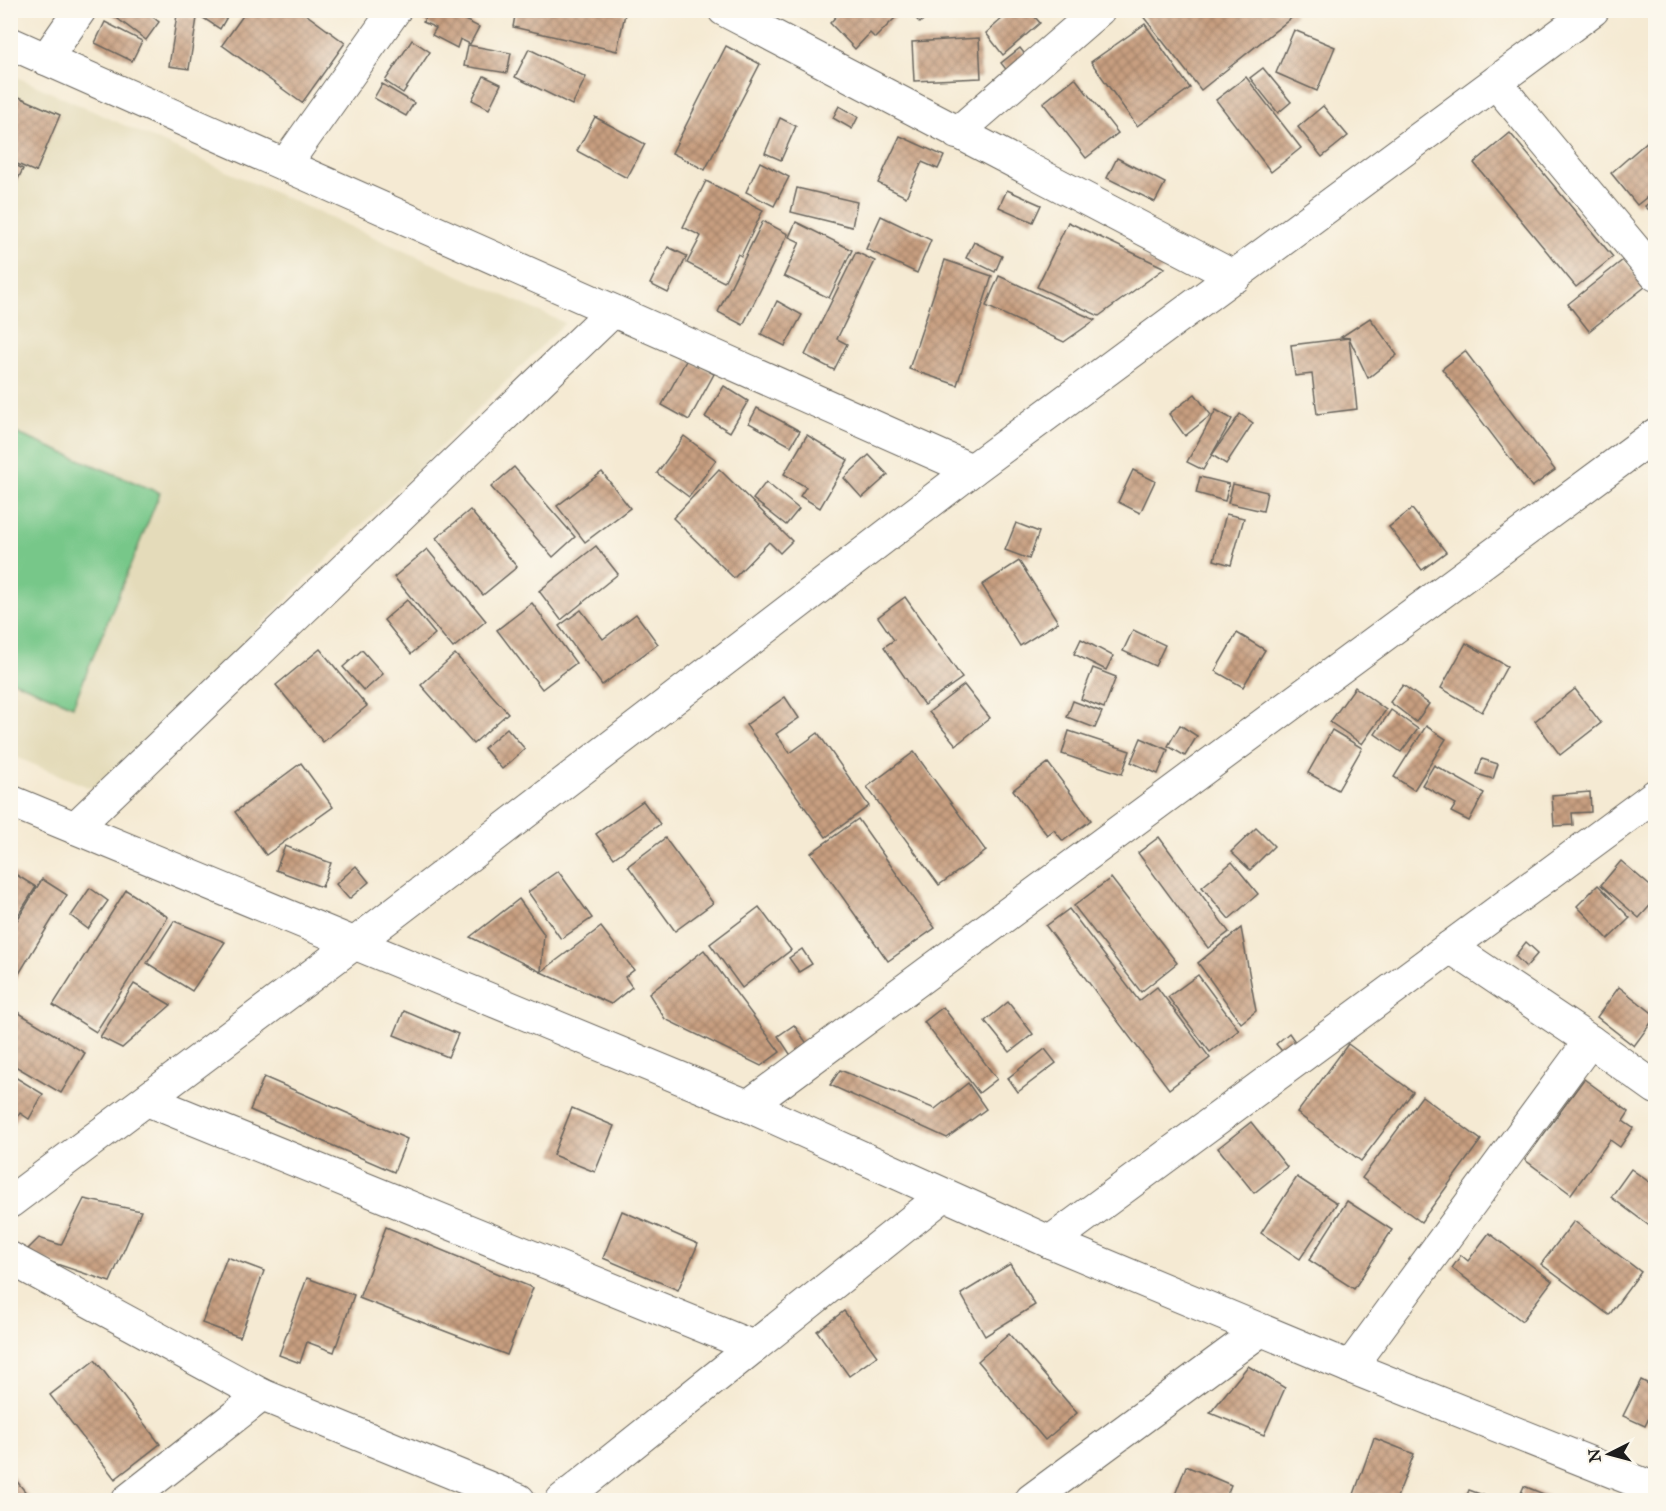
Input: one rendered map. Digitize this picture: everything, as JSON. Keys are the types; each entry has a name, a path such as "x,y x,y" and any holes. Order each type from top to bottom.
{"street":[{"path":"46,59 80,10"},
{"path":"285,165 395,10"},
{"path":"957,133 1099,10"},
{"path":"10,1202 355,943 972,470 1593,10"},
{"path":"740,14 957,133 1235,277"},
{"path":"10,43 972,470"},
{"path":"1496,83 1656,275"},
{"path":"75,828 613,311"},
{"path":"748,1106 1656,434"},
{"path":"1050,1242 1656,795"},
{"path":"10,801 748,1106 1050,1242 1350,1367 1656,1490"},
{"path":"1450,947 1656,1088"},
{"path":"1350,1367 1590,1041"},
{"path":"147,1100 754,1347"},
{"path":"562,1500 944,1195"},
{"path":"10,1258 262,1395 519,1500"},
{"path":"1031,1500 1261,1330"},
{"path":"128,1500 262,1395"}],"shaded area":[{"path":"10,74 565,323 95,790 11,755"}],"green space":[{"path":"11,431 160,493 73,706 11,680"}],"building":[{"path":"112,10 144,10 159,22 146,40 110,13"},
{"path":"191,10 231,10 220,29"},
{"path":"247,10 300,10 345,43 302,103 222,45"},
{"path":"428,10 445,10 479,27 470,44 460,39 457,48 432,35 436,28 423,22"},
{"path":"516,10 610,10 625,14 617,51 513,27"},
{"path":"842,10 897,10 900,13 875,38 870,33 855,49 830,23"},
{"path":"908,10 933,10 920,23"},
{"path":"1012,10 1029,10 1040,23 1003,55 986,33"},
{"path":"1147,10 1292,10 1295,15 1201,90 1142,15"},
{"path":"177,15 197,18 189,69 169,66"},
{"path":"105,22 142,41 132,61 95,43"},
{"path":"1145,24 1190,88 1137,126 1091,62"},
{"path":"1294,30 1335,47 1317,91 1276,73"},
{"path":"979,38 981,78 914,81 912,42"},
{"path":"412,40 430,52 403,93 385,81"},
{"path":"468,45 511,53 507,73 464,66"},
{"path":"726,46 760,64 705,170 672,153"},
{"path":"1020,48 1031,62 1012,77 1001,63"},
{"path":"529,49 586,77 572,105 515,77"},
{"path":"1263,68 1291,102 1278,113 1250,78"},
{"path":"484,76 501,84 489,109 472,100"},
{"path":"1246,77 1301,148 1271,172 1216,100"},
{"path":"1075,78 1118,133 1086,158 1043,103"},
{"path":"382,84 414,103 406,116 374,98"},
{"path":"10,93 60,115 36,172 10,161"},
{"path":"839,106 858,117 852,129 833,118"},
{"path":"1323,106 1348,136 1322,157 1298,127"},
{"path":"595,117 645,144 627,178 577,151"},
{"path":"780,118 796,126 781,160 765,153"},
{"path":"1510,133 1613,257 1576,287 1474,163"},
{"path":"1656,134 1656,190 1637,205 1611,173"},
{"path":"900,136 944,156 938,169 922,162 906,197 878,183"},
{"path":"1117,158 1165,183 1155,202 1107,178"},
{"path":"10,162 23,169 10,195"},
{"path":"760,162 789,177 774,206 746,192"},
{"path":"706,181 763,210 741,256 738,254 724,282 687,263 701,236 683,227"},
{"path":"797,188 857,202 852,227 791,212"},
{"path":"1007,190 1041,205 1033,222 999,207"},
{"path":"1656,197 1656,217 1645,206"},
{"path":"881,216 931,240 917,273 866,249"},
{"path":"763,221 788,234 743,325 718,312"},
{"path":"796,222 852,250 829,298 784,276 800,242 789,237"},
{"path":"1068,222 1165,268 1099,316 1037,287"},
{"path":"974,242 1002,256 995,272 966,258"},
{"path":"668,247 687,256 668,293 650,284"},
{"path":"856,252 875,261 837,339 847,344 834,370 805,355"},
{"path":"945,260 992,276 957,385 909,369"},
{"path":"1623,260 1645,287 1589,331 1568,304"},
{"path":"999,276 1095,320 1064,342 986,306"},
{"path":"777,301 802,315 785,346 761,334"},
{"path":"1370,318 1397,355 1368,378 1349,338 1341,337"},
{"path":"1349,338 1357,409 1317,414 1312,374 1295,376 1291,345"},
{"path":"1465,351 1555,470 1532,487 1442,369"},
{"path":"687,359 714,374 689,420 662,405"},
{"path":"724,386 748,401 730,432 705,417"},
{"path":"1195,394 1211,415 1185,436 1169,414"},
{"path":"757,408 800,431 791,446 749,423"},
{"path":"1216,410 1232,419 1203,470 1187,462"},
{"path":"1240,414 1253,423 1226,464 1212,455"},
{"path":"807,435 848,460 820,508 800,496 806,487 784,474"},
{"path":"684,436 716,460 689,497 657,473"},
{"path":"869,455 888,475 862,498 844,478"},
{"path":"514,467 575,537 553,557 491,487"},
{"path":"719,469 792,541 780,553 769,542 734,578 673,518"},
{"path":"1133,470 1155,481 1140,513 1118,502"},
{"path":"602,472 630,508 585,542 557,506"},
{"path":"1200,477 1229,484 1225,501 1196,493"},
{"path":"766,482 799,509 786,525 753,499"},
{"path":"1233,484 1267,492 1263,511 1228,503"},
{"path":"1412,509 1446,552 1422,570 1389,527"},
{"path":"470,510 517,567 483,595 436,538"},
{"path":"1226,514 1244,518 1231,565 1214,560"},
{"path":"1016,523 1039,532 1029,559 1005,550"},
{"path":"596,546 618,574 561,620 539,591"},
{"path":"427,549 486,621 453,648 394,577"},
{"path":"1019,561 1058,622 1020,646 982,585"},
{"path":"905,597 962,678 924,705 884,647 894,640 878,617"},
{"path":"407,600 435,634 411,654 384,620"},
{"path":"532,603 576,663 542,689 497,630"},
{"path":"581,610 603,639 636,614 658,644 602,685 559,626"},
{"path":"1133,630 1165,645 1155,666 1123,651"},
{"path":"1237,633 1265,650 1243,687 1215,671"},
{"path":"1081,639 1113,656 1106,670 1074,654"},
{"path":"1466,643 1507,666 1482,712 1441,688"},
{"path":"320,649 367,706 323,742 276,685"},
{"path":"362,650 383,674 364,691 343,667"},
{"path":"455,654 508,713 473,744 421,685"},
{"path":"1093,668 1116,677 1104,708 1081,699"},
{"path":"964,685 990,718 956,745 929,712"},
{"path":"1403,685 1429,704 1416,722 1390,702"},
{"path":"1355,687 1386,710 1362,744 1330,722"},
{"path":"1575,689 1601,723 1560,755 1535,721"},
{"path":"785,697 799,718 776,734 790,753 818,733 869,806 826,837 746,725"},
{"path":"1073,701 1102,712 1095,728 1067,717"},
{"path":"1391,710 1418,729 1401,752 1375,734"},
{"path":"1180,725 1197,736 1185,756 1168,746"},
{"path":"1426,726 1446,739 1414,790 1394,777"},
{"path":"507,728 525,749 502,769 484,748"},
{"path":"1332,730 1362,748 1338,790 1308,773"},
{"path":"1069,731 1130,751 1122,774 1062,754"},
{"path":"1141,738 1168,750 1158,774 1131,762"},
{"path":"914,752 986,851 939,885 867,787"},
{"path":"1482,759 1498,764 1493,779 1477,774"},
{"path":"301,763 333,807 266,855 235,812"},
{"path":"1048,763 1091,820 1063,841 1054,830 1047,835 1013,790"},
{"path":"1434,765 1484,793 1469,821 1451,812 1456,804 1422,785"},
{"path":"1590,792 1591,812 1572,813 1573,825 1554,826 1552,795"},
{"path":"643,801 660,824 614,858 596,834"},
{"path":"858,819 935,928 888,961 811,853"},
{"path":"1256,828 1274,846 1250,870 1231,852"},
{"path":"1159,837 1229,932 1208,948 1138,853"},
{"path":"665,838 713,903 675,931 628,866"},
{"path":"285,846 331,863 322,887 276,870"},
{"path":"1621,861 1656,891 1656,899 1639,918 1601,885"},
{"path":"1232,862 1258,894 1229,919 1202,887"},
{"path":"356,866 369,882 349,899 336,884"},
{"path":"10,871 36,887 10,928"},
{"path":"558,871 592,918 561,939 528,892"},
{"path":"1111,878 1177,963 1141,992 1074,906"},
{"path":"42,879 67,895 14,982 10,980 10,932"},
{"path":"1598,885 1630,918 1608,939 1577,906"},
{"path":"90,888 108,901 88,929 71,916"},
{"path":"126,890 168,917 96,1032 53,1005"},
{"path":"519,899 544,934 541,972 470,937"},
{"path":"759,907 791,950 742,988 710,944"},
{"path":"1069,909 1139,1001 1157,987 1210,1058 1169,1089 1046,926"},
{"path":"174,921 225,942 192,991 147,963"},
{"path":"601,927 634,970 625,977 632,987 611,1004 541,972"},
{"path":"1241,928 1256,1011 1241,1023 1198,963"},
{"path":"1526,942 1538,953 1526,967 1515,956"},
{"path":"802,949 812,964 799,972 789,958"},
{"path":"704,950 780,1052 761,1066 665,1019 649,994"},
{"path":"1198,975 1239,1030 1210,1052 1168,997"},
{"path":"134,984 171,1005 122,1048 100,1037"},
{"path":"1619,987 1656,1016 1634,1046 1597,1017"},
{"path":"1008,1002 1033,1034 1010,1052 985,1021"},
{"path":"943,1007 997,1079 979,1093 924,1022"},
{"path":"14,1010 85,1053 61,1093 10,1063 10,1016"},
{"path":"404,1011 458,1034 448,1057 394,1035"},
{"path":"794,1025 808,1045 792,1057 778,1036"},
{"path":"1289,1033 1298,1046 1286,1056 1276,1044"},
{"path":"1348,1044 1413,1092 1361,1161 1297,1113"},
{"path":"1045,1049 1056,1063 1018,1092 1008,1078"},
{"path":"840,1070 935,1109 968,1083 986,1109 947,1138 830,1085"},
{"path":"10,1074 43,1094 29,1119 20,1113 10,1130"},
{"path":"264,1077 407,1139 394,1172 250,1110"},
{"path":"1584,1079 1629,1112 1623,1121 1633,1128 1620,1147 1610,1140 1571,1194 1525,1160"},
{"path":"1422,1096 1481,1140 1421,1222 1362,1178"},
{"path":"572,1108 614,1126 595,1172 553,1155"},
{"path":"1251,1122 1287,1167 1254,1193 1218,1148"},
{"path":"1631,1169 1656,1187 1655,1230 1611,1197"},
{"path":"1297,1177 1337,1203 1300,1259 1261,1233"},
{"path":"84,1199 141,1211 110,1282 24,1253 39,1238 61,1245"},
{"path":"1347,1201 1392,1230 1354,1289 1309,1260"},
{"path":"622,1211 698,1244 678,1290 603,1258"},
{"path":"1574,1221 1641,1272 1609,1315 1541,1264"},
{"path":"386,1227 533,1288 507,1355 359,1298"},
{"path":"1489,1233 1552,1281 1522,1321 1452,1268 1461,1255 1468,1261"},
{"path":"227,1257 264,1271 240,1337 202,1323"},
{"path":"1010,1264 1035,1305 985,1336 961,1294"},
{"path":"307,1278 354,1295 334,1352 307,1342 300,1363 279,1355"},
{"path":"844,1311 877,1356 849,1376 817,1331"},
{"path":"1009,1334 1077,1413 1045,1440 978,1361"},
{"path":"95,1360 160,1444 115,1479 50,1395"},
{"path":"1248,1366 1285,1388 1264,1435 1210,1413"},
{"path":"1641,1380 1656,1388 1656,1404 1645,1426 1623,1416"},
{"path":"1374,1438 1414,1454 1396,1500 1352,1500"},
{"path":"1186,1466 1231,1485 1225,1500 1173,1500"},
{"path":"10,1473 32,1500 10,1500"},
{"path":"1524,1486 1558,1500 1518,1500"},
{"path":"1469,1490 1488,1497 1486,1500 1465,1500"}]}
